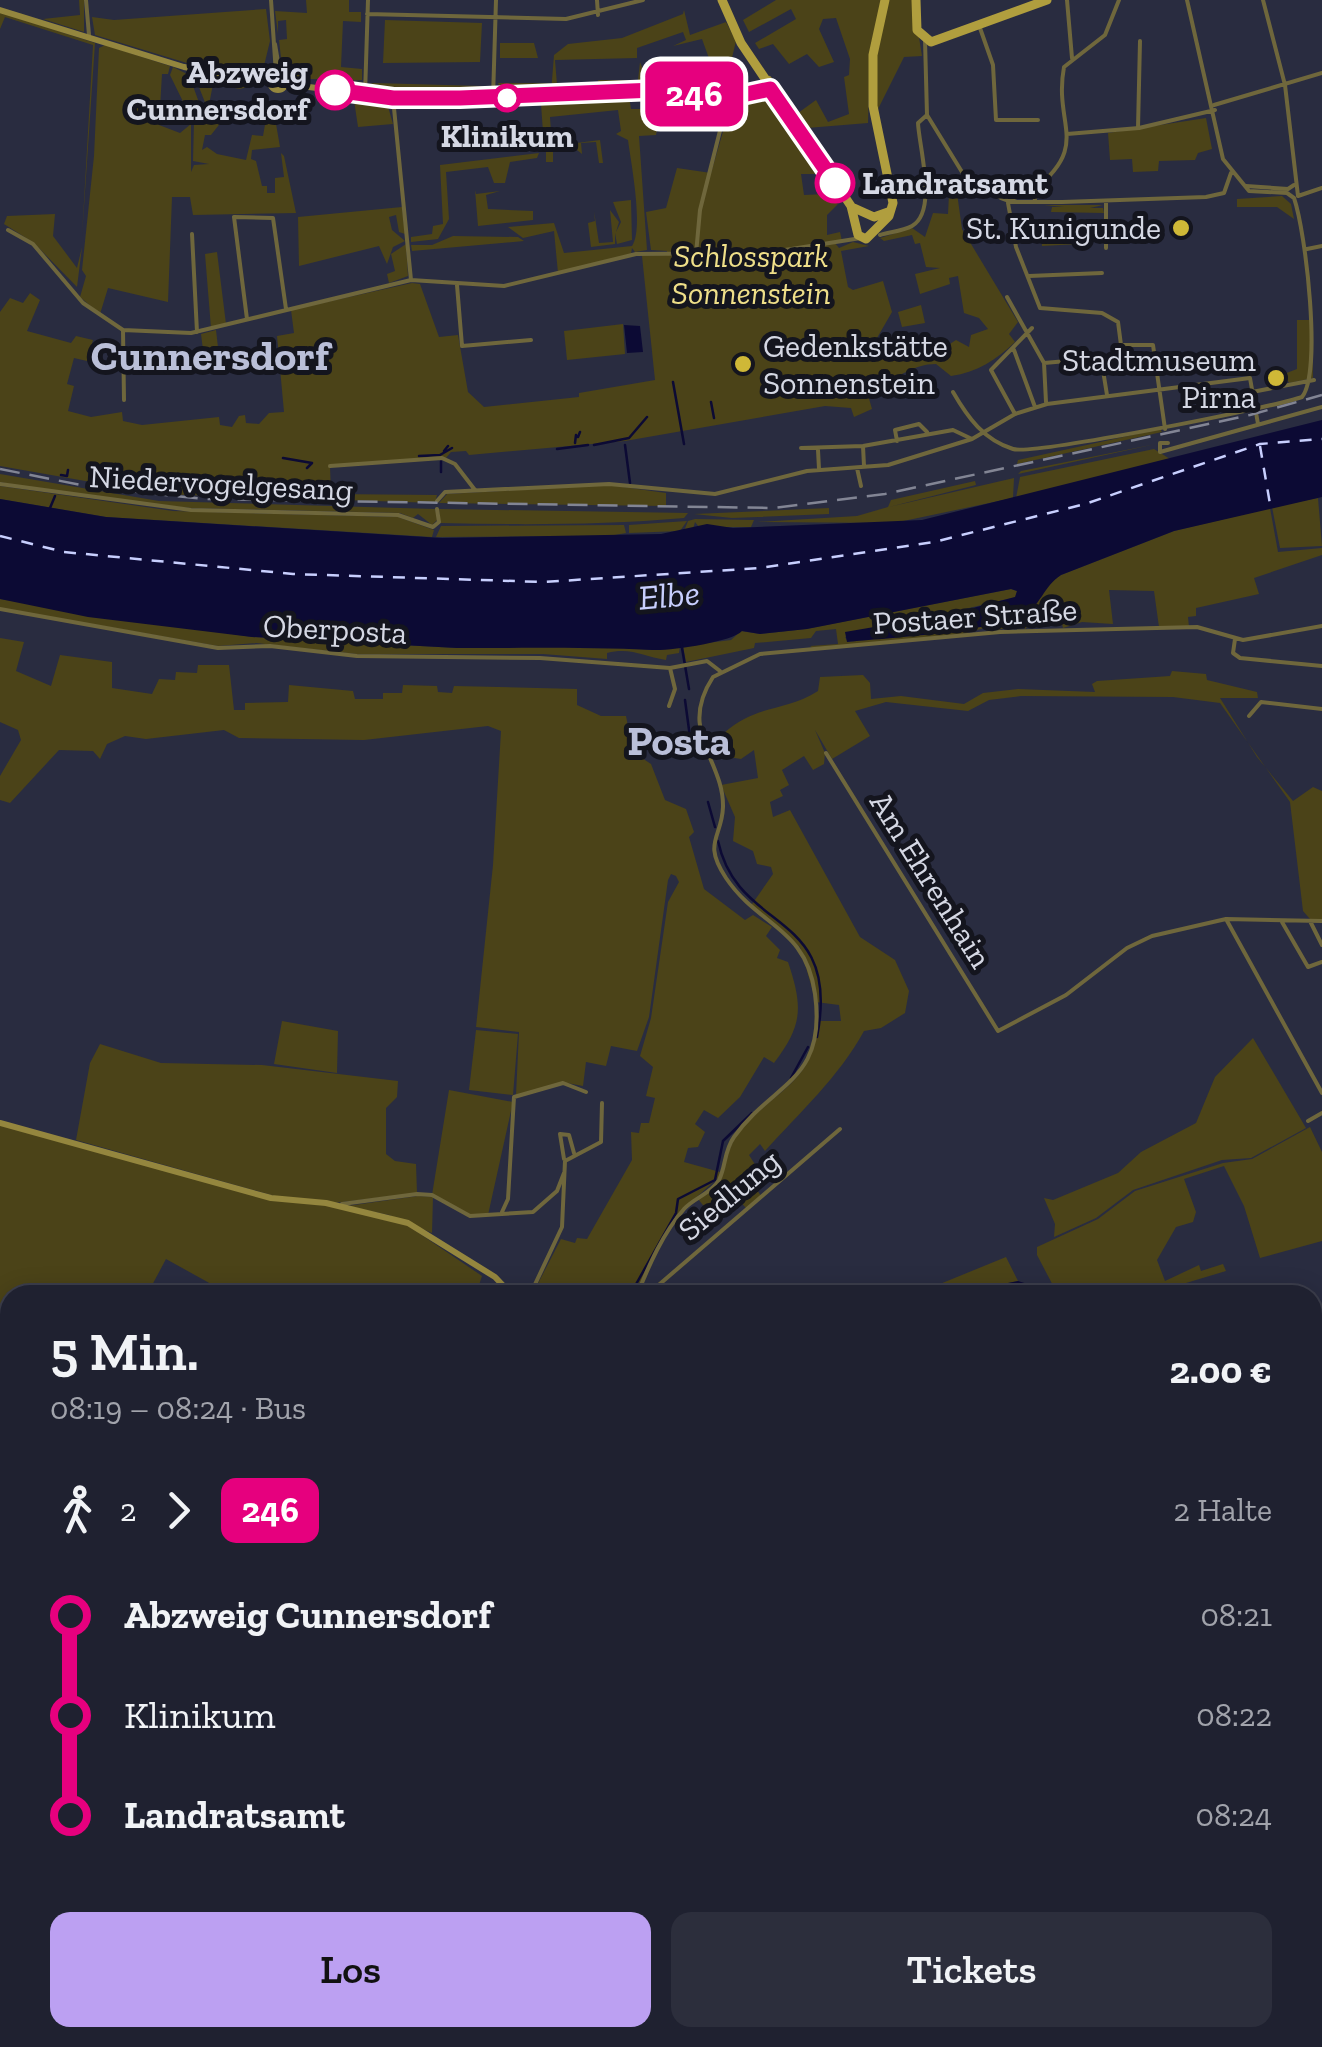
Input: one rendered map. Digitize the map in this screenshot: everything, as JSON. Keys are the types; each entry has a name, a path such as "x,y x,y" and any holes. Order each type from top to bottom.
{"main road":[{"path":"722,0 756,64 814,149"},
{"path":"740,38 866,229 888,218 891,207 872,88 872,55 885,0"},
{"path":"916,0 917,30 925,40 936,41 1047,0"},
{"path":"0,10 191,69 274,77 286,84 393,98 493,98 639,90 733,98 774,90"},
{"path":"753,89 756,64"},
{"path":"274,77 278,90 286,84"},
{"path":"733,98 768,80"},
{"path":"852,209 874,217 891,207"},
{"path":"0,1124 270,1198 340,1206 422,1230 503,1285"}],"street":[{"path":"86,0 89,38"},
{"path":"271,0 274,77"},
{"path":"366,95 368,0"},
{"path":"493,98 496,0"},
{"path":"597,0 598,14"},
{"path":"367,14 493,18 598,14 643,0"},
{"path":"1067,0 1072,58"},
{"path":"1022,198 1052,176 1066,157 1062,74 1072,58 1104,35 1119,0"},
{"path":"1187,0 1224,159 1231,173 1246,186 1288,191 1322,188"},
{"path":"953,392 982,434 1022,450 1164,427 1302,397 1314,380 1312,295 1285,86 1263,0"},
{"path":"978,23 992,61 998,124 1038,120"},
{"path":"925,40 928,115 962,172 1011,200 1106,201 1224,194 1231,173"},
{"path":"1138,128 1140,41"},
{"path":"1066,134 1138,128 1322,74"},
{"path":"393,98 412,280"},
{"path":"696,254 700,210 733,98"},
{"path":"8,230 33,244 83,303 123,330 197,332 412,280 504,286 610,258 766,253 846,242 866,229 912,226 921,215 925,172 918,127 920,118 928,115"},
{"path":"1033,191 1034,200"},
{"path":"1288,191 1297,191"},
{"path":"1011,200 1016,247 1040,308 1103,313 1118,322 1121,345 1154,346 1164,427"},
{"path":"1106,201 1106,248"},
{"path":"247,319 230,217 274,218 286,309"},
{"path":"192,234 197,332"},
{"path":"1306,249 1322,246"},
{"path":"1029,276 1102,273"},
{"path":"456,285 462,346 531,340"},
{"path":"1312,295 1322,295"},
{"path":"1007,297 1030,330 1044,363 1046,404"},
{"path":"123,330 124,400"},
{"path":"1015,414 991,370 1030,330"},
{"path":"1314,339 1322,336"},
{"path":"1014,349 1034,407"},
{"path":"1044,363 1101,358 1108,396"},
{"path":"437,501 445,492 609,484 714,494 819,469 864,468 972,439 1015,414 1046,404 1250,378 1258,424"},
{"path":"1252,392 1314,380"},
{"path":"1168,442 1322,407"},
{"path":"897,441 895,430 919,424 927,432"},
{"path":"801,448 863,446 952,430 972,439"},
{"path":"863,446 864,468"},
{"path":"818,450 819,469"},
{"path":"330,466 442,458 455,464 476,491"},
{"path":"856,468 860,486"},
{"name":"Niedervogelgesang","path":"0,484 121,504 398,515 430,526 438,524 437,509"},
{"name":"Oberposta","path":"0,610 194,646 270,646 358,656 540,658 670,668 710,662 720,672"},
{"path":"1322,626 1235,639 1234,653 1240,658 1322,666"},
{"name":"Postaer Straße","path":"641,1285 682,1212 718,1183 725,1152 736,1134 789,1086 806,1062 815,1039 815,992 804,952 784,930 750,907 727,879 712,840 723,807 702,743 705,691 720,672 760,654 1000,632 1196,627 1235,639"},
{"path":"668,706 674,687 670,668"},
{"path":"1249,716 1261,702 1322,709"},
{"name":"Am Ehrenhain","path":"826,754 998,1030 1074,989 1142,940 1226,919"},
{"path":"1226,919 1322,921"},
{"path":"1226,919 1322,1093"},
{"path":"1282,922 1308,967 1322,962"},
{"path":"1310,922 1322,945"},
{"path":"502,1212 508,1199 514,1097 563,1083 586,1092"},
{"path":"565,1161 601,1142 602,1103"},
{"path":"1308,1121 1322,1113"},
{"name":"Siedlung","path":"658,1285 840,1129"},
{"path":"535,1285 559,1240 565,1161 560,1134 569,1135 574,1153"},
{"path":"340,1206 417,1194 432,1195 470,1216 521,1212 539,1209 557,1191 564,1173"},
{"path":"508,1199 521,1212"}],"green space":[{"path":"79,0 84,0 84,32 43,19 80,15"},
{"path":"306,0 349,0 349,12 361,12 361,22 343,21 341,67 362,69 362,80 346,81 362,82 360,89 334,86 334,79 292,79 282,67 279,40 287,39 286,20 278,21 278,34 275,11 307,13"},
{"path":"776,0 883,0 870,55 868,123 807,128 798,113 816,100 828,122 849,114 844,77 849,75 850,59 836,18 823,19 819,29 834,62 819,67 807,54 789,64 773,44 759,49 755,43 796,19 791,9 749,32 743,20"},
{"path":"887,0 913,0 922,56 904,57 876,113 874,72"},
{"path":"266,9 270,41 262,74 190,64 95,35 92,17 114,20"},
{"path":"684,10 690,35 726,22 736,41 731,62 710,70 711,80 705,82 711,88 708,93 599,87 598,80 638,80 640,62 648,82 663,77 665,81 710,61 702,39 673,46 686,40 683,32 637,48 637,58 555,60 557,85 551,93 554,55 568,44 622,38 683,14"},
{"path":"0,12 95,43 82,236 93,45 5,17 0,29"},
{"path":"385,20 482,23 480,62 383,63"},
{"path":"500,43 534,43 538,58 500,58"},
{"path":"105,45 170,66 168,74 162,74 159,125 180,133 191,124 191,172 194,165 209,164 193,161 194,122 203,114 222,121 211,135 205,135 202,150 207,147 217,154 246,160 252,135 263,136 266,119 275,118 280,147 252,150 251,159 256,161 262,186 267,186 267,193 275,193 275,178 284,177 281,153 284,156 296,213 193,215 190,197 172,197 168,302 108,288 100,314 80,297 86,276 82,270 94,156 99,48"},
{"path":"173,67 189,75 201,108 191,118 170,75"},
{"path":"201,73 263,83 240,89 213,84 208,110 195,77"},
{"path":"498,83 550,83 550,89 502,92"},
{"path":"369,84 482,86 489,91 479,96 370,91"},
{"name":"Schlosspark Sonnenstein","path":"771,95 823,174 801,174 804,195 827,194 838,204 827,215 827,235 840,232 842,241 835,243 839,248 853,242 869,246 841,251 848,287 853,290 883,281 892,312 877,338 840,345 841,354 884,355 889,360 893,354 932,345 939,351 956,340 969,347 971,335 988,329 979,318 964,313 958,276 949,278 950,284 920,294 915,274 940,268 926,267 920,243 915,244 912,235 884,241 880,238 912,228 925,237 933,213 948,214 949,194 957,193 962,229 1018,322 1009,334 1015,342 994,360 970,372 951,376 936,364 880,382 882,392 868,395 872,409 854,417 851,408 825,406 625,441 469,455 466,451 451,452 446,458 330,466 331,494 437,495 435,503 159,494 0,466 0,312 10,298 23,303 30,293 40,300 27,331 71,343 76,336 93,340 87,361 74,358 67,384 74,386 68,411 91,417 122,412 123,421 142,425 219,417 220,425 232,427 239,416 245,415 246,423 259,424 269,413 284,412 277,336 294,333 291,310 412,283 420,284 439,337 458,335 468,392 484,407 579,397 579,393 655,380 642,256 667,255 667,251 651,250 646,212 666,208 677,168 711,173 731,104"},
{"path":"629,96 631,109 661,109 656,135 639,136 647,250 635,252 632,248 631,254 558,273 554,231 523,238 508,227 554,223 564,253 632,246 637,226 636,195 628,140 616,134 621,131 618,110 550,117 551,132 543,132 541,104"},
{"path":"354,100 387,103 393,124 358,127"},
{"path":"1206,118 1212,149 1198,153 1195,160 1159,161 1158,171 1133,172 1132,159 1110,160 1108,133"},
{"path":"600,140 603,163 599,163 596,142 581,143 582,154 577,150 553,152 553,162 546,162 546,147"},
{"path":"539,153 537,158 510,162 505,183 494,183 488,167 446,172 449,219 438,239 411,242 411,237 432,234 433,226 443,224 440,165"},
{"path":"475,190 476,194 500,191 486,195 488,209 533,211 533,220 478,226"},
{"path":"1282,196 1291,204 1294,219 1277,207 1237,207 1237,199"},
{"path":"631,200 632,240 617,244 615,233 615,244 591,247 588,223 595,221 594,211 599,243 613,242 610,210 619,222 616,232 621,222 613,202"},
{"path":"1044,205 1103,205 1090,208 1103,208 1104,213 1051,212 1052,207 1064,207"},
{"path":"402,207 405,234 399,232 396,215 389,217 392,230 405,241 393,247 387,264 379,246 299,266 298,217"},
{"path":"55,214 53,236 77,268 82,247 77,287 34,243 4,224 7,216"},
{"path":"1041,230 1056,235 1078,230 1079,244 1042,246"},
{"path":"453,236 518,237 524,241 412,251 411,245 432,245"},
{"path":"406,244 408,276 389,283 387,274 395,271 391,254"},
{"path":"217,252 226,324 211,328 205,254"},
{"path":"921,305 925,323 902,327 898,312"},
{"path":"1297,320 1312,320 1313,378 1289,383 1284,374 1297,369"},
{"path":"623,324 625,354 567,360 564,331"},
{"path":"216,330 219,356 204,358 201,334"},
{"path":"1160,429 1162,432 1017,464 1018,460"},
{"path":"1156,444 1018,474 1021,471"},
{"path":"1154,449 1170,459 1016,498 1020,477"},
{"path":"0,474 159,501 435,509 438,519 432,525 418,514 413,518 400,513 191,508 82,497 0,482"},
{"path":"1014,478 1013,498 894,523 757,522 857,516 888,507 891,500 975,481 976,485 889,507"},
{"path":"609,485 666,493 666,506 439,503 447,494"},
{"path":"0,486 173,511 398,517 434,530 432,537 106,517 0,499"},
{"path":"1318,498 1322,546 1280,548 1272,507"},
{"path":"829,508 829,514 732,518 694,514"},
{"path":"1270,508 1278,552 1322,548 1322,555 1254,578 1259,594 1196,608 1196,616 1188,617 1189,627 1159,627 1154,591 1109,590 1113,624 1082,622 1063,628 1062,624 1027,624 1026,629 1018,625 993,631 992,626 962,634 813,648 810,646 838,644 836,629 816,631 811,638 755,643 754,648 686,662 683,646 731,640 741,631 760,634 806,629 1011,589 1017,591 1016,597 845,637 848,642 1011,620 1026,611 1061,575 1174,531"},
{"path":"439,509 688,513 684,518 623,522 471,524 440,523"},
{"path":"695,519 754,520 751,527 699,527 695,522 693,529 684,531 688,521"},
{"path":"687,521 680,531 629,533 629,525"},
{"path":"624,525 626,533 609,536 436,537 441,526"},
{"path":"0,599 252,637 458,648 567,644 654,650 680,646 679,653 667,655 666,660 624,651 607,653 607,659 543,654 357,654 256,643 218,646 0,608"},
{"path":"0,638 24,642 16,671 51,686 60,655 112,662 112,688 152,694 159,679 175,680 176,672 197,673 198,665 229,665 234,710 245,710 245,703 288,702 289,685 353,691 355,699 383,699 383,693 402,693 403,685 437,686 438,692 452,693 454,686 577,689 577,705 601,716 626,716 633,752 651,764 665,800 686,809 694,832 689,837 704,889 745,920 753,915 772,927 766,936 780,950 777,958 788,962 798,1004 791,1038 774,1063 764,1057 740,1097 718,1118 704,1110 695,1124 705,1132 698,1147 688,1148 684,1162 720,1172 719,1177 681,1211 640,1285 537,1285 561,1239 575,1243 577,1238 587,1239 632,1160 631,1132 639,1133 641,1123 649,1123 655,1098 646,1096 653,1067 640,1056 651,1018 668,902 679,882 676,876 671,874 668,880 649,1017 637,1051 611,1046 606,1066 586,1062 583,1086 567,1083 516,1095 519,1032 476,1027 493,865 501,731 488,726 364,740 239,738 224,730 146,739 125,736 107,744 100,759 93,751 59,750 10,803 0,800 0,776 21,740 18,730 0,722"},
{"path":"1172,671 1206,674 1207,680 1257,692 1258,698 1220,698 1248,742 1220,703 1173,697 1021,696 989,700 968,711 886,702 855,711 870,736 832,759 815,730 825,753 824,764 813,770 804,756 782,770 789,785 780,790 783,796 770,802 773,817 790,810 860,937 895,960 909,991 905,1013 881,1028 864,1031 843,1064 805,1108 765,1151 760,1144 749,1155 756,1166 750,1179 761,1196 746,1208 736,1197 711,1215 698,1199 720,1183 729,1150 739,1132 800,1073 815,1042 818,1021 841,1021 839,1005 816,1002 800,947 750,907 773,874 771,867 757,864 753,851 733,841 735,817 721,785 758,778 754,750 741,759 723,756 724,733 748,717 818,691 820,677 863,675 870,683 871,699 901,696 964,704 983,693 1018,689 1095,692 1092,684 1097,681 1170,676"},
{"path":"1266,768 1293,801 1313,787 1322,791 1322,921 1310,919 1303,911 1290,802"},
{"path":"282,1021 338,1031 337,1073 274,1064"},
{"path":"476,1030 518,1034 513,1095 469,1090"},
{"path":"1253,1038 1306,1128 1251,1158 1222,1160 1133,1190 1096,1218 1054,1237 1055,1224 1044,1198 1053,1200 1118,1173 1141,1152 1196,1123 1215,1077"},
{"path":"100,1044 161,1063 262,1065 398,1081 397,1097 386,1108 386,1154 395,1161 416,1164 417,1193 334,1203 282,1198 76,1140 90,1063"},
{"path":"449,1090 513,1102 488,1215 475,1217 432,1195"},
{"path":"0,1125 258,1196 325,1205 407,1225 482,1276 479,1285 213,1285 166,1259 152,1285 0,1285"},
{"path":"1310,1127 1322,1152 1322,1241 1260,1258 1244,1206 1224,1166 1184,1179 1196,1212 1193,1222 1176,1227 1157,1260 1165,1281 1199,1265 1201,1271 1223,1264 1226,1271 1179,1285 1053,1285 1037,1255 1037,1247 1098,1219 1135,1191 1223,1163 1252,1159"},
{"path":"433,1197 432,1233 389,1215 347,1206"},
{"path":"1006,1257 1018,1281 1006,1285 937,1285"}],"water":[{"path":"624,325 640,326 643,352 627,353"},
{"name":"Elbe","path":"1322,420 1322,497 1174,531 1061,575 1025,614 939,633 847,642 845,632 950,614 1015,597 1017,591 1011,589 807,629 760,634 742,631 714,642 653,650 457,648 252,637 88,617 0,599 0,499 106,517 442,538 661,534 707,524 733,528 922,520"}],"waterway":[{"path":"673,382 684,444"},
{"path":"711,402 714,418"},
{"path":"594,445 629,438 647,417"},
{"path":"578,437 580,432"},
{"path":"575,443 576,435"},
{"path":"557,449 588,445"},
{"path":"625,445 630,483"},
{"path":"444,451 448,446"},
{"path":"419,456 440,455 452,448"},
{"path":"283,458 312,463 307,468"},
{"path":"441,461 441,472"},
{"path":"61,475 67,476 68,470"},
{"path":"50,508 55,496"},
{"path":"681,642 689,689"},
{"path":"685,700 692,752"},
{"path":"708,802 715,827"},
{"path":"718,841 729,871 745,893 802,943 815,965 821,995 817,1037"},
{"path":"791,1078 808,1047"},
{"path":"636,1285 676,1213 678,1199 715,1180 723,1141 752,1113"}],"ferry route":[{"path":"0,536 64,552 293,574 544,582 760,568 934,542 1085,504 1260,444 1322,439"},
{"path":"1260,446 1270,504"}],"railway":[{"path":"0,469 91,487 204,499 774,508 885,494 1250,415 1322,395"}],"bus line":[{"name":"246","path":"335,90 393,98 536,98 655,90 728,98 749,97 770,89 835,183"}],"place":[{"name":"Abzweig Cunnersdorf","path":"335,90"},
{"name":"Klinikum","path":"507,98"},
{"name":"Landratsamt","path":"835,183"},
{"name":"St. Kunigunde","path":"1181,228"},
{"name":"Gedenkstätte Sonnenstein","path":"743,364"},
{"name":"Stadtmuseum Pirna","path":"1276,378"}],"district":[{"name":"Cunnersdorf","path":"210,355"},
{"name":"Posta","path":"679,740"}]}
